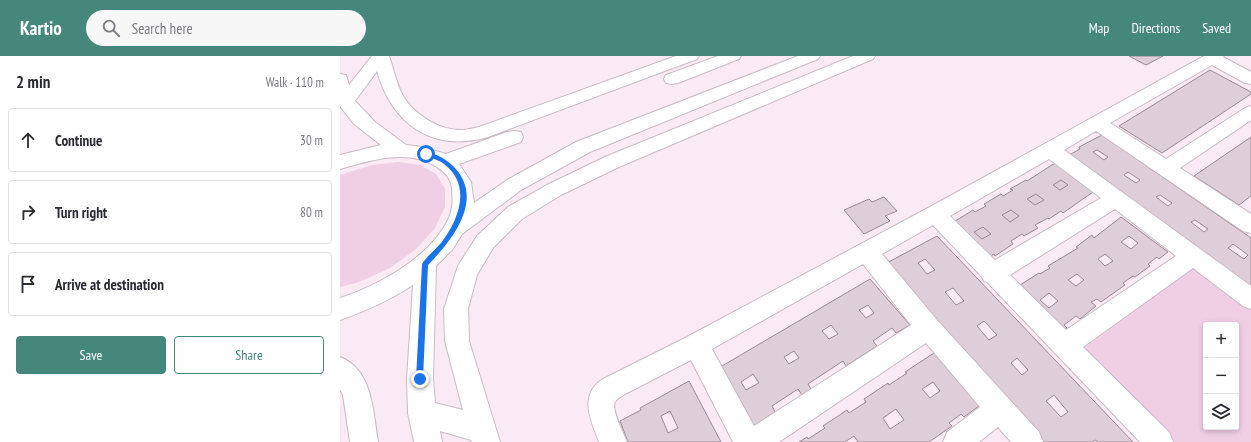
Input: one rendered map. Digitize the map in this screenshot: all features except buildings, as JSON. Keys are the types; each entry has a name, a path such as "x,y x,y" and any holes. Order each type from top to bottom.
{"street":[{"path":"347,100 381,56"},
{"path":"381,56 399,103 411,116 443,134 457,136 481,133 691,56"},
{"path":"445,162 733,56"},
{"path":"455,228 514,185 583,147 812,56"},
{"path":"484,436 457,341 456,309 466,273 485,242 515,213 554,190 638,151 867,56"},
{"path":"613,442 601,411 601,402 605,392 616,385 696,346 1050,150 1214,57 1251,79"},
{"path":"340,79 343,95 367,126 402,151"},
{"path":"1165,169 1251,112"},
{"path":"1097,123 1165,169 1246,216"},
{"path":"621,132 638,151"},
{"path":"426,154 443,134"},
{"path":"1050,150 1251,299"},
{"path":"340,162 375,153 402,151 426,154 445,162 458,174 463,189 463,207 455,228 442,246 425,264 391,288 351,306 340,309"},
{"path":"992,274 1116,199"},
{"path":"935,214 992,274 1159,442"},
{"path":"866,251 928,328 1029,442"},
{"path":"1064,346 1193,256"},
{"path":"425,264 420,379 422,413 428,442"},
{"path":"754,442 928,328"},
{"path":"696,346 748,442"},
{"path":"340,369 356,390 364,442"},
{"path":"957,442 999,409"},
{"path":"422,413 484,436"}],"shaded area":[{"path":"398,162 420,165 436,174 445,189 445,207 435,228 416,249 390,268 359,282 340,287 340,175 372,165"},
{"path":"1194,266 1251,310 1251,442 1174,442 1080,351"}],"route":[{"path":"420,379 425,264 442,246 455,228 463,207 463,189 458,174 445,162 426,154"}]}
